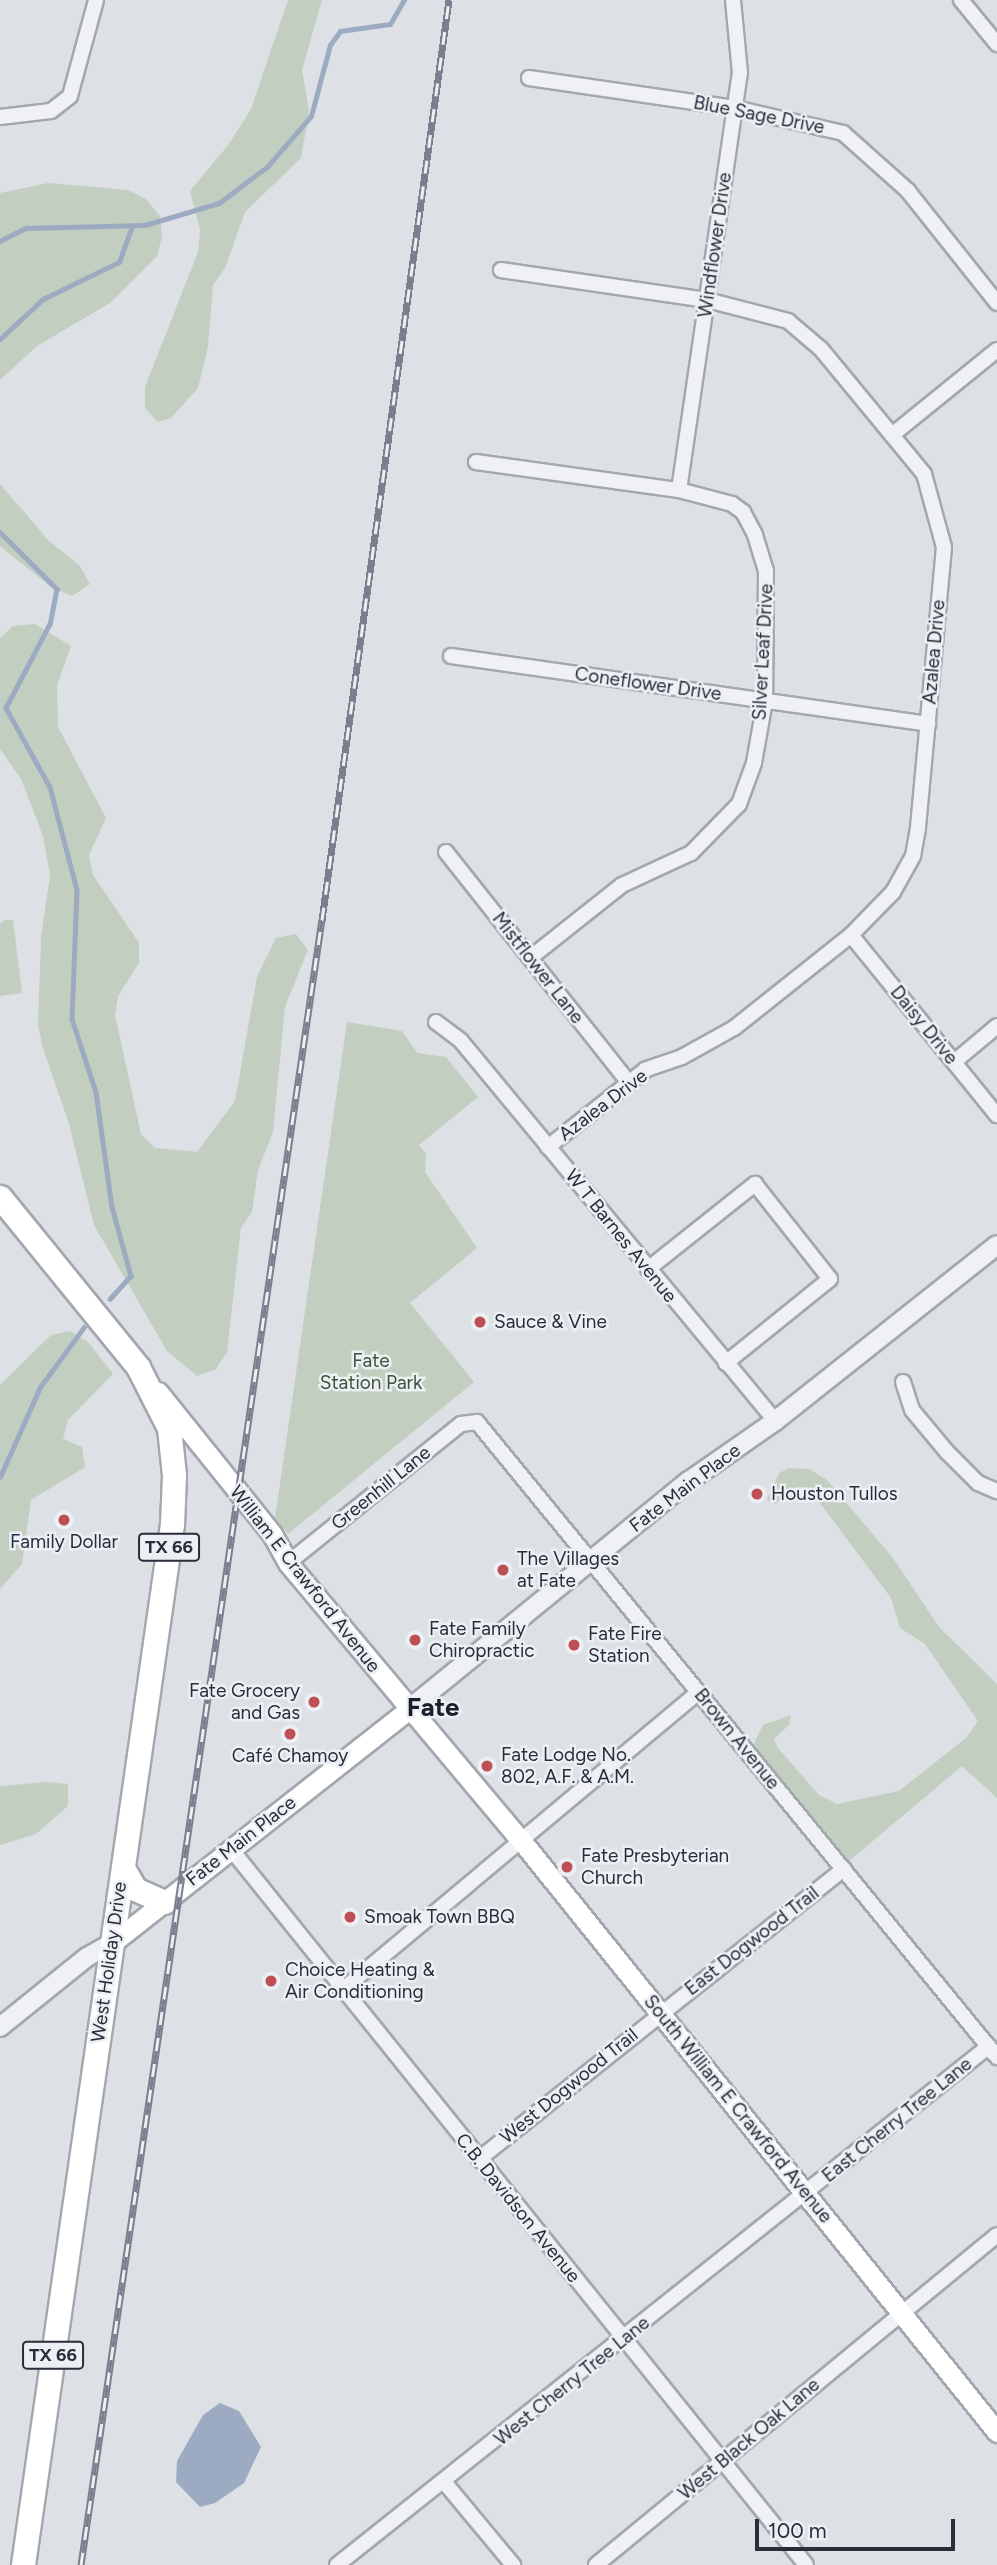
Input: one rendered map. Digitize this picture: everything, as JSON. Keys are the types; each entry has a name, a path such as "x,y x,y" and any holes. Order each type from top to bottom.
{"main road":[{"name":"TX 66","path":"0,1197 138,1367"},
{"name":"William E Crawford Avenue","path":"138,1367 272,1534 288,1563 475,1790"},
{"name":"West Holiday Drive","path":"23,2565 174,1499 169,1428 138,1367"},
{"name":"Fate Main Place","path":"112,1943 409,1709"},
{"name":"South William E Crawford Avenue","path":"475,1790 520,1839 997,2432"},
{"path":"123,1868 135,1889 164,1902"}],"street":[{"path":"0,117 51,111 70,96 96,0"},
{"name":"Windflower Drive","path":"679,490 735,108 740,51 733,0"},
{"path":"961,0 997,44"},
{"name":"Blue Sage Drive","path":"529,78 735,108 843,133 908,191 997,303"},
{"name":"Azalea Drive","path":"501,270 707,300 788,321 821,349 924,474 944,547 913,856 893,892 852,935 734,1028 681,1057 645,1070 548,1147"},
{"path":"892,436 997,350"},
{"name":"Silver Leaf Drive","path":"476,461 679,490 732,504 743,512 755,535 769,602 765,701 754,763 739,804 719,830 691,853 622,885 530,958"},
{"name":"Coneflower Drive","path":"451,656 928,724"},
{"name":"Mistflower Lane","path":"446,852 629,1083"},
{"name":"Daisy Drive","path":"852,935 997,1115"},
{"name":"W T Barnes Avenue","path":"436,1022 461,1041 775,1421"},
{"path":"954,1062 997,1026"},
{"path":"648,1269 755,1184 830,1279 726,1363"},
{"name":"Fate Main Place","path":"409,1709 689,1481 775,1421 997,1245"},
{"path":"904,1382 912,1410 947,1452 978,1483 997,1491"},
{"name":"Greenhill Lane","path":"288,1563 461,1424 477,1422"},
{"name":"Brown Avenue","path":"477,1422 593,1560 993,2052"},
{"path":"341,1991 699,1692"},
{"name":"C.B. Davidson Avenue","path":"231,1849 341,1991 624,2338 721,2464 806,2565"},
{"name":"East Dogwood Trail","path":"660,2012 844,1869"},
{"name":"Fate Main Place","path":"6,2023 87,1957 112,1943"},
{"name":"West Dogwood Trail","path":"479,2159 660,2012"},
{"name":"East Cherry Tree Lane","path":"804,2194 993,2052"},
{"name":"West Cherry Tree Lane","path":"337,2565 446,2483 804,2194"},
{"name":"West Black Oak Lane","path":"596,2565 997,2235"},
{"path":"446,2483 513,2565"}],"green space":[{"path":"288,0 322,0 302,70 309,111 301,158 245,212 225,268 213,285 208,347 198,388 171,418 158,422 145,408 145,387 198,252 200,230 190,191 229,144 251,109"},
{"path":"48,183 128,190 146,199 160,216 162,237 157,256 110,303 37,346 0,380 0,193"},
{"path":"0,484 49,541 80,566 90,584 72,596 51,587 0,546"},
{"path":"35,624 71,646 57,685 58,727 106,818 89,855 93,875 139,943 139,963 118,996 115,1015 141,1134 155,1148 197,1152 235,1101 257,977 276,938 296,934 308,950 285,1007 273,1132 258,1170 252,1212 241,1228 227,1352 216,1369 197,1376 167,1351 94,1225 69,1124 42,1045 38,1024 41,938 50,875 43,836 21,779 0,749 0,638 13,626"},
{"path":"5,920 13,920 22,993 0,996 0,924"},
{"name":"Fate Station Park","path":"347,1022 402,1031 417,1053 446,1057 478,1097 419,1145 426,1154 425,1172 477,1248 410,1303 474,1382 288,1534 275,1518"},
{"path":"70,1331 89,1343 113,1374 68,1420 63,1439 82,1447 85,1467 31,1500 22,1564 0,1589 0,1385 51,1335"},
{"path":"789,1468 809,1469 827,1480 893,1558 939,1627 997,1684 997,1798 962,1766 849,1861 758,1752 754,1743 763,1725 791,1715 789,1725 774,1739 778,1748 819,1795 837,1804 899,1791 966,1738 978,1721 925,1644 900,1628 891,1598 817,1499 801,1488 791,1490 776,1504 767,1500 779,1473"},
{"path":"48,1782 68,1784 68,1806 36,1834 0,1845 0,1786"}],"water":[{"path":"220,2403 239,2411 261,2447 244,2483 215,2503 200,2507 176,2482 177,2461 203,2415"}],"waterway":[{"path":"0,241 26,228 145,225 219,203 267,167 311,116 330,45 340,31 390,24 404,0"},
{"path":"0,339 43,299 119,262 132,226"},
{"path":"0,532 57,589 50,624 6,708 50,787 77,890 72,1019 96,1092 112,1207 131,1276 110,1299"},
{"path":"0,1477 40,1387 84,1327"}],"railway":[{"path":"81,2565 322,920 449,0"}],"place":[{"name":"Sauce & Vine","path":"480,1322"},
{"name":"Houston Tullos","path":"757,1494"},
{"name":"Family Dollar","path":"64,1520"},
{"name":"The Villages at Fate","path":"503,1570"},
{"name":"Fate Family Chiropractic","path":"415,1640"},
{"name":"Fate Fire Station","path":"574,1645"},
{"name":"Fate Grocery and Gas","path":"314,1702"},
{"name":"Café Chamoy","path":"290,1734"},
{"name":"Fate Lodge No. 802, A.F. & A.M.","path":"487,1766"},
{"name":"Fate Presbyterian Church","path":"567,1867"},
{"name":"Smoak Town BBQ","path":"350,1917"},
{"name":"Choice Heating & Air Conditioning","path":"271,1981"}],"district":[{"name":"Fate","path":"433,1708"}]}
